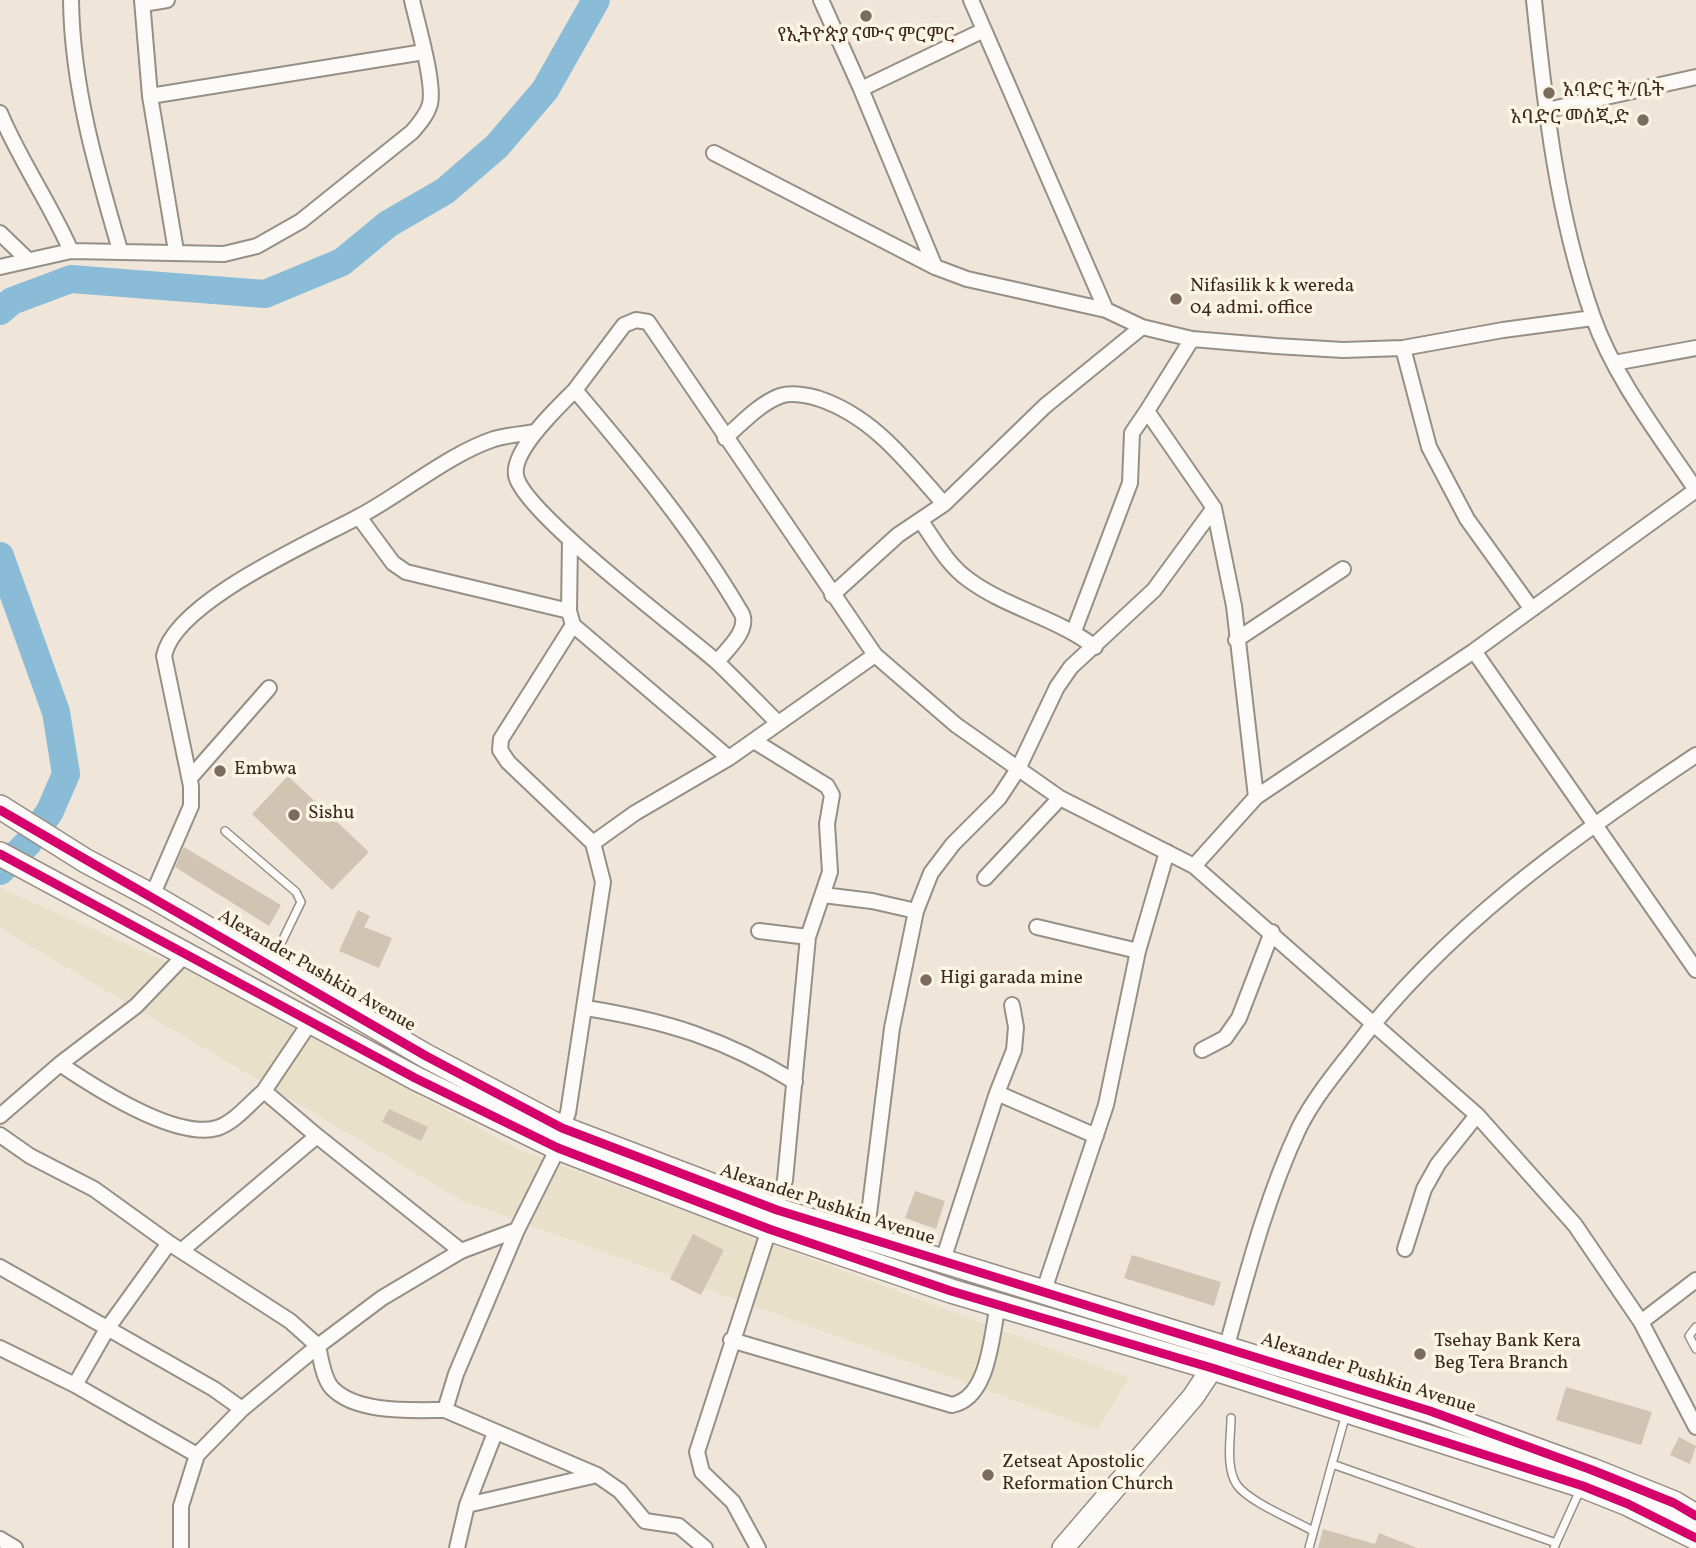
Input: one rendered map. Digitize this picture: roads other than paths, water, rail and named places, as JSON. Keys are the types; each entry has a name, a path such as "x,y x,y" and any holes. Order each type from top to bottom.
{"main road":[{"name":"Alexander Pushkin Avenue","path":"4,811 86,862 152,896 426,1056 560,1138"},
{"name":"Alexander Pushkin Avenue","path":"0,854 415,1078 560,1138 951,1291 1212,1368 1346,1411 1674,1503 1696,1516"},
{"name":"Alexander Pushkin Avenue","path":"773,1220 866,1238 1430,1411 1588,1478 1628,1504 1696,1538"},
{"path":"951,1266 951,1291"}],"street":[{"path":"71,0 72,47 82,103 120,250"},
{"path":"167,0 143,2 150,96 176,251"},
{"path":"0,267 71,251 224,254 257,246 301,221 412,132 422,120 430,103 424,51 412,0"},
{"path":"821,0 861,89 934,267"},
{"path":"971,0 1106,310"},
{"path":"1194,866 1256,797 1474,651 1696,490 1614,363 1593,318 1564,212 1546,110 1534,0"},
{"path":"861,89 984,30"},
{"path":"150,96 424,51"},
{"path":"1546,110 1695,72"},
{"path":"0,113 16,152 53,209 71,251"},
{"path":"714,153 934,267 967,279 1106,310 1142,327 1192,339 1343,350 1403,348 1503,330 1593,318"},
{"path":"0,233 27,259"},
{"path":"777,722 717,662 570,540 518,483 516,462 536,432 575,390 624,324 636,320 648,322 875,655 956,725 1060,798 1194,866 1477,1115 1575,1225 1641,1322 1696,1427"},
{"path":"832,595 898,535 944,504 1045,406 1142,327"},
{"path":"1074,631 1130,483 1132,433 1192,339"},
{"path":"1403,348 1429,447 1467,519 1531,608"},
{"path":"1614,363 1696,348"},
{"path":"575,390 659,490 705,552 742,614 745,621 742,629 717,662"},
{"path":"725,438 765,403 783,394 806,395 836,404 867,422 944,504"},
{"path":"1147,411 1214,508 1227,560 1256,797"},
{"path":"152,896 191,806 190,778 164,656 168,642 197,612 275,559 359,517 493,440 536,432"},
{"path":"866,1238 892,1028 916,911 939,863 953,844 988,812 1018,769 1057,687 1071,667 1154,590 1214,508"},
{"path":"359,517 393,563 406,572 571,618 729,758"},
{"path":"921,521 948,561 971,582 1074,631 1095,647"},
{"path":"445,1410 456,1374 517,1230 560,1138 568,1113 586,1008 603,882 593,843 508,762 500,750 501,739 571,618 570,540"},
{"path":"1236,640 1343,569"},
{"path":"1474,651 1696,970"},
{"path":"593,843 635,813 729,758 875,655"},
{"path":"190,778 269,688"},
{"path":"754,741 830,790 827,824 831,858 823,895 808,937 785,1180 697,1452 702,1472 733,1502 758,1548"},
{"path":"1063,1548 1193,1396 1226,1349 1261,1226 1300,1125 1373,1023 1419,970 1502,896 1594,823 1696,755"},
{"path":"985,878 1060,798"},
{"path":"1043,1293 1106,1105 1139,951 1167,852"},
{"path":"823,895 872,901 916,911"},
{"path":"1037,927 1139,951"},
{"path":"759,931 808,937"},
{"path":"1202,1050 1225,1038 1239,1018 1272,932"},
{"path":"0,1116 60,1064 136,1006 185,955"},
{"path":"951,1266 997,1093 1014,1051 1012,1005"},
{"path":"586,1008 639,1017 725,1043 795,1082"},
{"path":"60,1064 94,1087 155,1118 203,1129 217,1128 264,1091 311,1021"},
{"path":"264,1091 461,1251"},
{"path":"997,1093 1096,1136"},
{"path":"1405,1249 1423,1189 1438,1164 1477,1115"},
{"path":"0,1135 30,1156 79,1179 175,1247 290,1321 317,1346 326,1378 334,1390 362,1404 390,1410 445,1410 597,1475 620,1492 645,1521 679,1526 705,1548"},
{"path":"75,1385 107,1329 175,1247 317,1136"},
{"path":"181,1548 181,1506 197,1455 242,1409 317,1346 382,1298 461,1251 517,1230"},
{"path":"0,1267 214,1389 242,1409"},
{"path":"1641,1322 1696,1280"},
{"path":"732,1340 952,1405 966,1402 973,1394 986,1362 998,1305"},
{"path":"0,1348 75,1385 197,1455"},
{"path":"457,1548 467,1506 495,1433"},
{"path":"467,1506 597,1475"},
{"path":"0,1538 15,1548"}],"lane":[{"path":"225,831 296,892 300,902 270,966"},
{"path":"1696,1327 1689,1336 1696,1349"},
{"path":"1309,1548 1346,1411"},
{"path":"1231,1418 1230,1458 1236,1484 1247,1494 1313,1531"},
{"path":"1332,1464 1555,1546 1568,1512 1588,1478"}],"waterway":[{"path":"0,311 12,301 71,279 265,294 342,262 388,224 445,191 497,146 545,90 596,0"},
{"path":"0,556 56,712 66,774 50,811 28,843 0,871"}],"place":[{"name":"የኢትዮጵያ ናሙና ምርምር","path":"866,16"},
{"name":"አባድር ት/ቤት","path":"1549,93"},
{"name":"አባድር መስጂድ","path":"1643,120"},
{"name":"Nifasilik k k wereda 04 admi. office","path":"1176,299"},
{"name":"Embwa","path":"220,771"},
{"name":"Sishu","path":"294,815"},
{"name":"Higi garada mine","path":"926,980"},
{"name":"Tsehay Bank Kera Beg Tera Branch","path":"1420,1354"},
{"name":"Zetseat Apostolic Reformation Church","path":"988,1475"}]}
